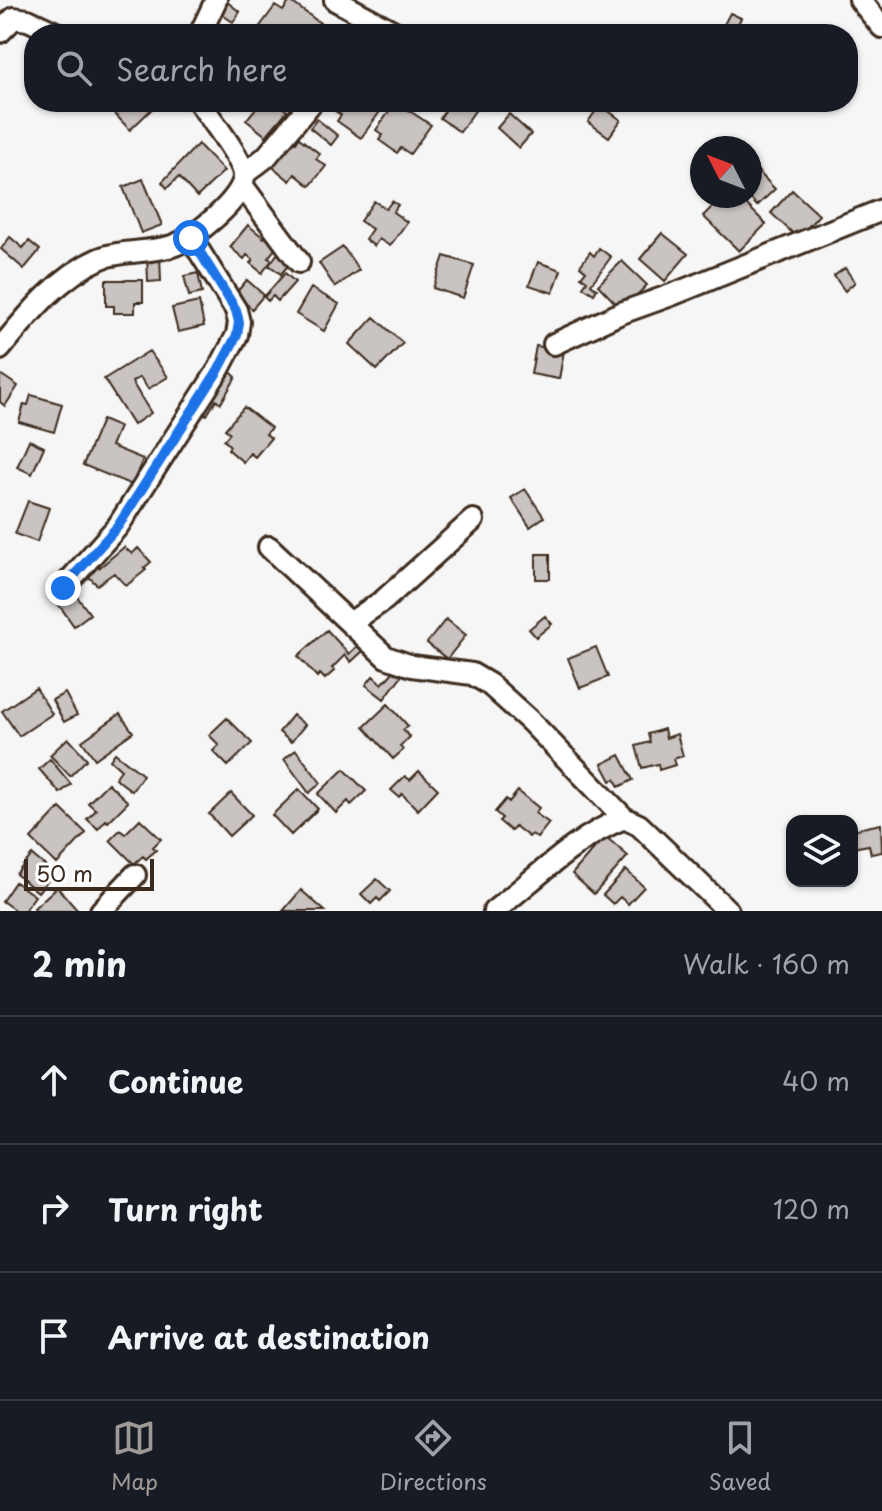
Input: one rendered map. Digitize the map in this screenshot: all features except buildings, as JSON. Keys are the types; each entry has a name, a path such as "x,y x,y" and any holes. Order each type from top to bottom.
{"street":[{"path":"205,24 216,0"},
{"path":"335,0 367,24"},
{"path":"860,0 882,26"},
{"path":"0,32 14,18 37,24"},
{"path":"206,112 234,153 243,179 299,262"},
{"path":"0,349 46,297 74,272 103,257 151,251 191,238 226,207 243,179 304,112"},
{"path":"554,344 621,313 882,210"},
{"path":"63,588 118,526 219,369 237,335 239,322 236,310 191,238"},
{"path":"350,623 384,600 473,520"},
{"path":"269,547 386,657 412,666 472,674 489,684 530,721 624,818 639,825 728,911"},
{"path":"494,911 574,844 624,818"},
{"path":"101,911 135,875"}],"route":[{"path":"63,588 118,526 219,369 237,335 239,322 236,310 224,286 191,238"}]}
